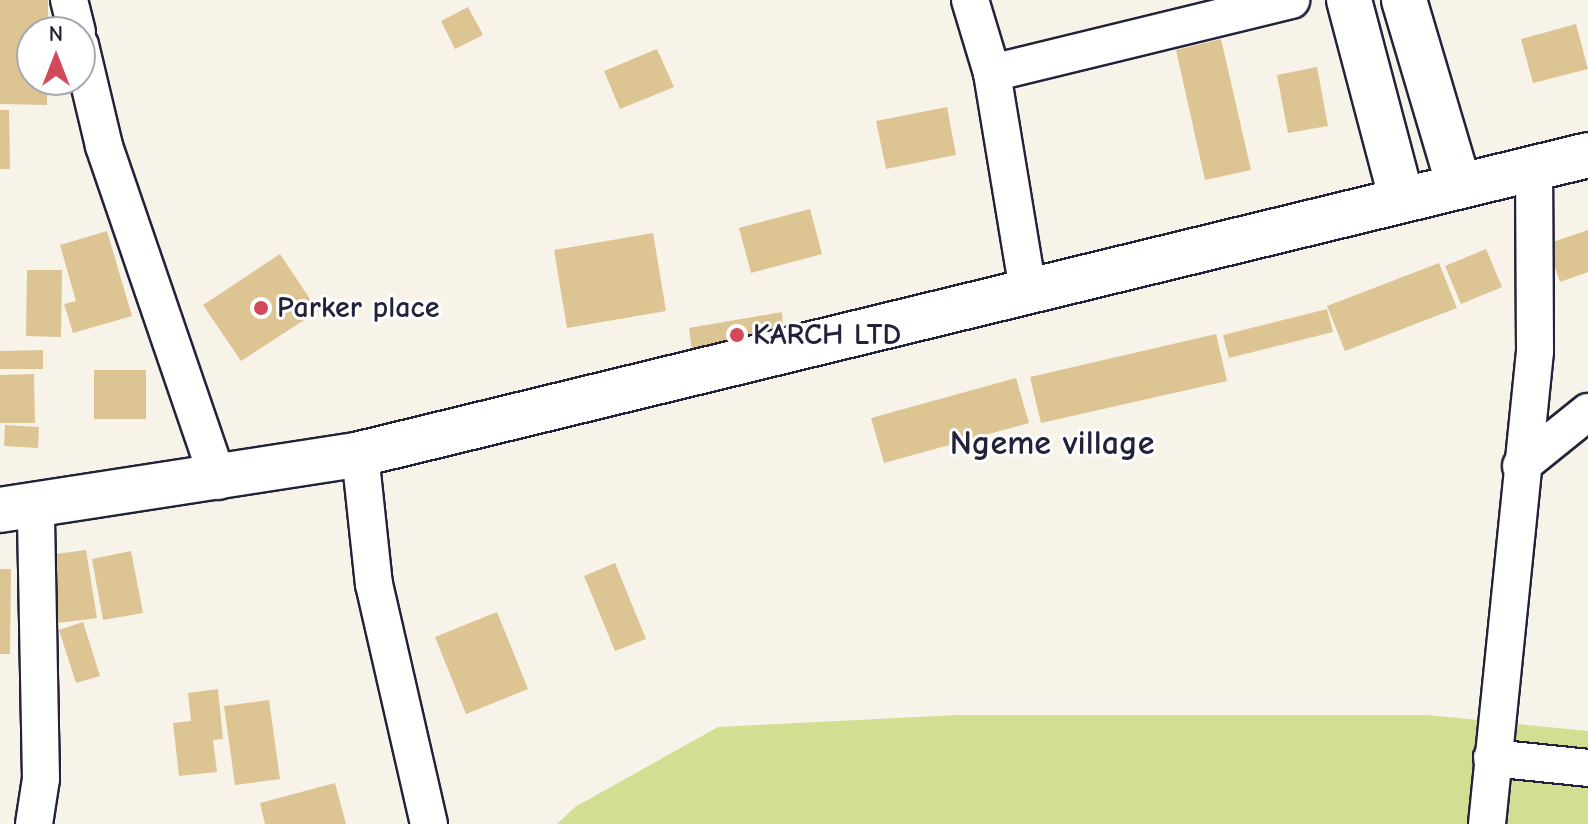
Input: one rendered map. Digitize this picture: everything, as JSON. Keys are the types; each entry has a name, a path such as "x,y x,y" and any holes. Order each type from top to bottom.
{"main road":[{"path":"1349,0 1402,200"},
{"path":"1404,0 1459,186"},
{"path":"18,509 219,481 360,454 1588,155"}],"street":[{"path":"970,0 992,73 1028,291"},
{"path":"992,73 1291,0"},
{"path":"92,96 104,146 219,481"},
{"path":"1487,824 1535,351 1534,168"},
{"path":"1521,466 1588,412"},
{"path":"360,454 374,584 429,824"},
{"path":"18,509 41,779 34,824"},
{"path":"1492,758 1588,768"}],"green space":[{"path":"958,715 1427,715 1588,731 1588,824 557,824 575,807 718,727"}],"building":[{"path":"0,0 48,0 48,16 16,16 16,96 47,96 47,105 0,104"},
{"path":"468,7 483,35 455,49 441,21"},
{"path":"1576,24 1588,69 1533,83 1521,39"},
{"path":"1221,39 1251,170 1205,180 1176,50"},
{"path":"657,49 674,87 620,109 604,71"},
{"path":"1317,67 1328,126 1288,133 1277,75"},
{"path":"947,107 956,155 886,169 876,121"},
{"path":"0,110 9,110 10,169 0,169"},
{"path":"810,209 822,254 751,273 739,228"},
{"path":"1588,230 1588,272 1560,282 1547,244"},
{"path":"107,231 132,316 73,333 64,304 76,301 60,245"},
{"path":"653,233 666,311 567,328 554,250"},
{"path":"1486,249 1502,287 1461,304 1445,266"},
{"name":"Parker place","path":"280,254 318,311 241,361 203,305"},
{"path":"1439,263 1457,308 1345,351 1327,306"},
{"path":"27,270 62,270 61,337 26,336"},
{"path":"1327,309 1333,332 1229,358 1223,335"},
{"name":"KARCH LTD","path":"782,312 784,341 693,359 689,328"},
{"path":"1216,334 1227,381 1041,423 1030,377"},
{"path":"43,350 43,369 0,369 0,351"},
{"path":"94,370 146,370 146,419 94,419"},
{"path":"34,374 35,423 0,423 0,375"},
{"path":"1016,378 1029,423 884,463 871,418"},
{"path":"5,425 39,427 38,448 4,446"},
{"path":"86,550 97,618 58,623 48,555"},
{"path":"131,551 143,613 103,620 92,559"},
{"path":"615,563 646,639 615,651 584,576"},
{"path":"0,569 11,569 10,654 0,654"},
{"path":"497,612 528,689 466,714 435,637"},
{"path":"83,622 100,676 76,683 59,630"},
{"path":"218,689 223,739 213,740 217,772 179,776 173,723 191,721 188,693"},
{"path":"269,700 280,779 235,785 224,706"},
{"path":"335,783 346,824 265,824 260,803"}],"place":[{"name":"Parker place","path":"261,308"},
{"name":"KARCH LTD","path":"737,335"}],"district":[{"name":"Ngeme village","path":"1052,444"}]}
